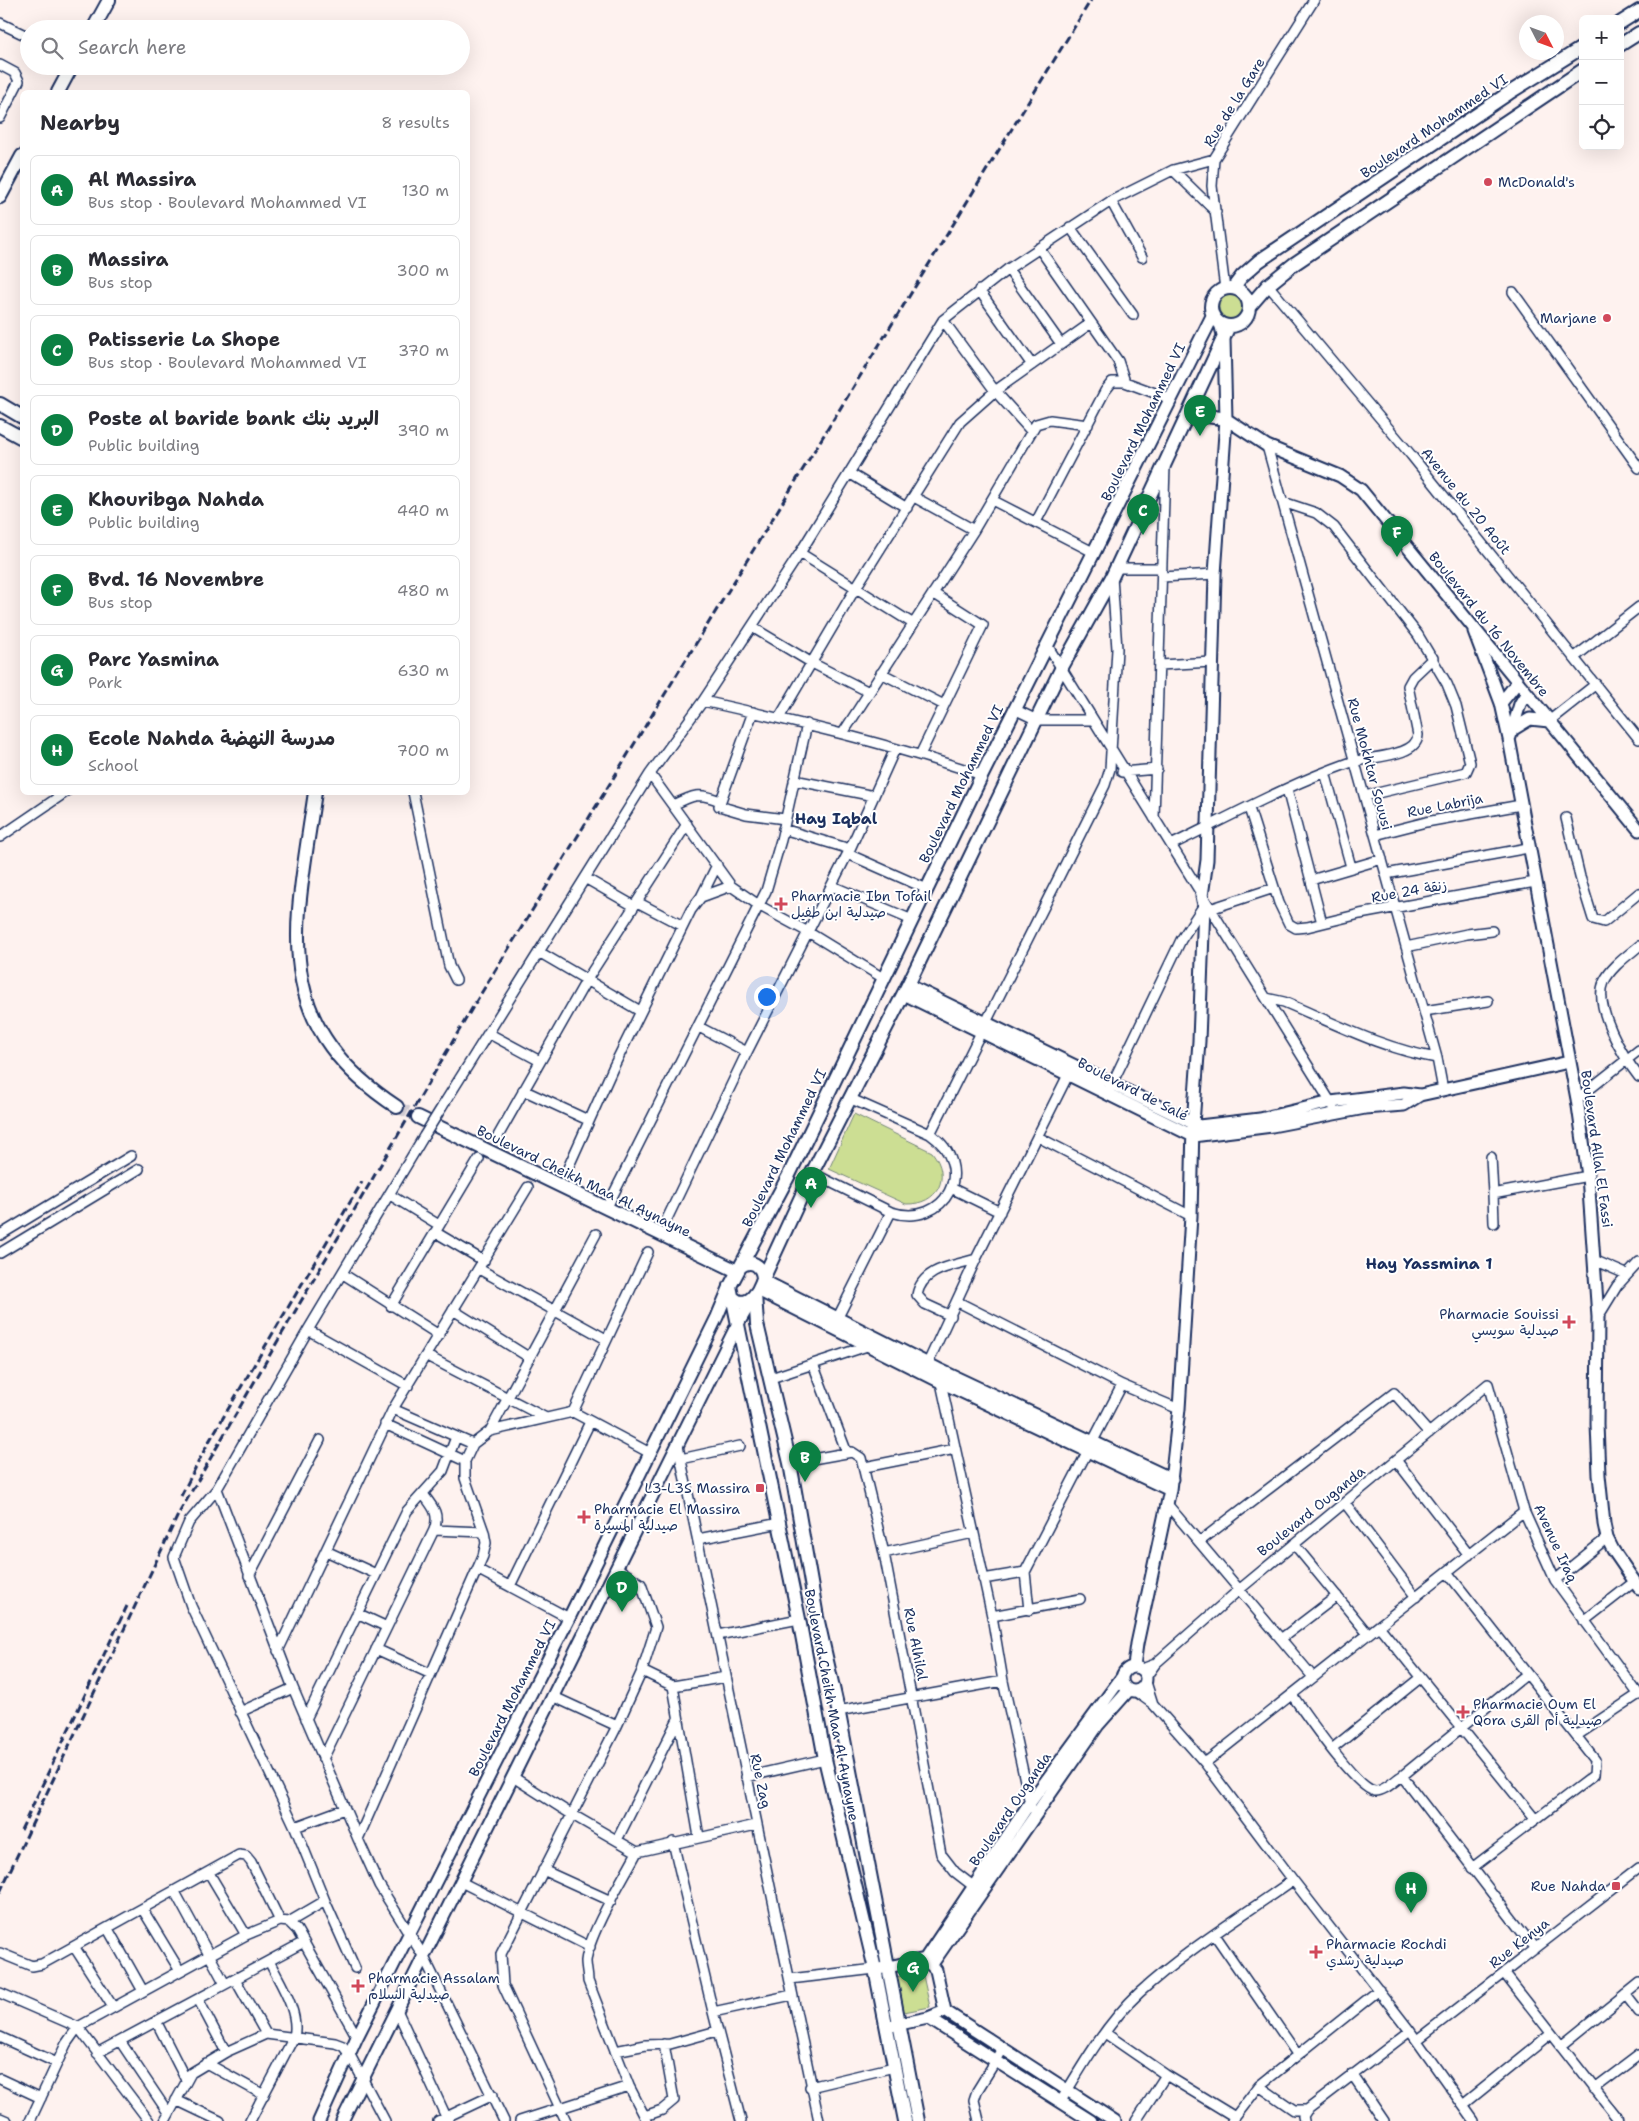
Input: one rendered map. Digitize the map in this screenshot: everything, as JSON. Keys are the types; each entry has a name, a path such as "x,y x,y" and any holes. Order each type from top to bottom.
{"main road":[{"path":"98,20 109,0"},
{"path":"1624,20 1639,11"},
{"path":"1624,42 1639,33"},
{"name":"Boulevard Mohammed VI","path":"1229,289 1259,262 1501,99 1579,50"},
{"path":"1221,321 1244,321 1250,307 1268,285 1310,253 1579,73"},
{"path":"59,90 67,75"},
{"path":"0,197 20,160"},
{"path":"730,1291 742,1302 758,1288 812,1173 906,989 1062,667 1114,572 1224,339 1221,321 1213,299 1229,289 1243,293 1250,307"},
{"name":"Boulevard Mohammed VI","path":"730,1291 738,1269 789,1175 1014,709 1093,552 1110,523 1171,399 1221,321"},
{"path":"0,404 20,416"},
{"path":"1190,413 1226,418"},
{"path":"0,426 20,437"},
{"path":"315,795 297,924 297,954 308,1005 319,1030 334,1051 373,1092 397,1107"},
{"name":"Boulevard Cheikh Maa Al Aynayne","path":"418,1117 606,1209 738,1269 747,1263 755,1264 761,1270 758,1288 757,1324 790,1463 817,1617 838,1711 918,2121"},
{"name":"Boulevard Cheikh Maa Al Aynayne","path":"730,1291 780,1523 825,1759 875,1969 905,2121"}],"street":[{"name":"Rue de la Gare","path":"1229,289 1212,186 1214,159 1314,0"},
{"path":"0,23 20,33"},
{"path":"0,65 15,73 19,81 0,118"},
{"path":"356,1968 325,1901 295,1827 191,1606 174,1562 178,1545 189,1522 218,1489 308,1330 442,1107 477,1044 488,1034 650,774 703,701 800,554 942,320 1008,269 1111,201 1173,170 1214,159"},
{"path":"1173,170 1216,212"},
{"path":"1111,201 1142,257"},
{"path":"1070,227 1133,315"},
{"path":"1039,248 1118,361 1125,382"},
{"path":"1008,269 1061,344"},
{"name":"Avenue du 20 Août","path":"1268,285 1411,455 1639,738"},
{"path":"979,290 1032,365"},
{"path":"1513,292 1639,468"},
{"path":"942,320 995,391 1031,431"},
{"path":"779,718 855,589 960,422 995,391 1091,323"},
{"path":"1153,1704 1142,1674 1136,1649 1171,1485 1179,1409 1191,1216 1193,1130 1206,903 1215,574 1226,418 1224,339"},
{"path":"1036,522 1112,382 1125,382 1171,399"},
{"name":"Boulevard du 16 Novembre","path":"1226,418 1267,446 1340,476 1361,490 1526,694 1638,825"},
{"path":"843,733 912,623 974,530 1036,424 1050,420 1088,425"},
{"name":"Rue Mokhtar Souusi","path":"1267,446 1437,1058 1443,1090"},
{"path":"1154,818 1165,464"},
{"path":"849,473 907,508"},
{"path":"914,497 974,530"},
{"path":"992,500 1093,552"},
{"path":"1283,502 1316,514 1334,527 1386,591 1433,658 1456,706 1470,763 1468,770 1463,774 1364,796"},
{"path":"800,554 912,623"},
{"path":"930,1134 1105,784 1110,769 1117,649 1114,572 1215,574"},
{"path":"920,755 983,625 932,593"},
{"path":"1575,657 1639,607"},
{"path":"752,627 812,663 868,692"},
{"name":"Boulevard Allal El Fassi","path":"1474,631 1501,703 1510,735 1528,848 1577,1099 1588,1176 1596,1261 1599,1475 1607,1538 1636,1585"},
{"path":"1047,645 1334,1107"},
{"path":"1171,845 1325,772 1355,760 1404,752 1415,745 1418,735 1408,686 1413,677 1433,658"},
{"path":"1160,665 1212,662"},
{"path":"881,673 944,706"},
{"path":"1501,703 1517,683"},
{"path":"1510,735 1530,719 1549,721 1596,684"},
{"name":"Boulevard Allal El Fassi","path":"1510,735 1520,704 1526,694"},
{"path":"703,701 843,733 982,775"},
{"path":"1014,709 1037,720 1093,720"},
{"path":"753,712 719,806 730,810 786,819"},
{"path":"606,1209 760,906 772,876 807,724"},
{"path":"666,1221 747,1052 849,851 895,749"},
{"path":"1110,769 1126,773 1157,769"},
{"path":"1325,772 1351,867"},
{"path":"650,774 731,886 760,906 808,932 884,978"},
{"path":"794,780 874,796"},
{"path":"1287,789 1322,924"},
{"path":"673,805 697,794 720,800"},
{"path":"0,837 62,795"},
{"path":"414,795 444,947 449,966 456,980"},
{"name":"Rue Labrija","path":"1375,835 1426,822 1521,805"},
{"path":"1109,1089 1181,940 1206,903 1274,888 1249,808"},
{"path":"1566,818 1580,877 1593,919 1604,922 1639,893"},
{"path":"498,1136 586,981 687,824"},
{"path":"783,829 849,851 927,889"},
{"path":"1386,874 1528,848"},
{"path":"1311,880 1382,859"},
{"path":"568,1168 588,1120 640,1011 683,926 701,897 717,865"},
{"path":"585,878 683,926"},
{"name":"Rue 24 زنقة","path":"1274,888 1289,924 1300,928 1535,882"},
{"path":"701,897 731,886"},
{"path":"832,886 912,920"},
{"path":"1406,947 1467,934 1492,931"},
{"path":"1639,946 1612,971 1606,978 1602,989 1610,1027 1626,1060 1639,1077"},
{"path":"539,952 640,1011"},
{"name":"Boulevard de Salé","path":"906,989 1193,1130 1272,1126 1334,1107 1404,1105 1420,1095 1569,1062"},
{"path":"1266,998 1284,1002 1390,1047 1415,1055 1437,1058"},
{"path":"1424,1011 1488,1001"},
{"name":"Boulevard de Salé","path":"984,1026 1069,1073 1109,1089"},
{"path":"699,1027 747,1052"},
{"path":"488,1034 540,1061"},
{"path":"1577,1099 1639,1050"},
{"path":"929,1368 976,1260 1069,1073"},
{"path":"523,1090 588,1120"},
{"path":"812,1173 891,1212 905,1216 919,1216 938,1206 951,1188 954,1176 953,1163 948,1151 940,1142 930,1134 849,1098"},
{"path":"1038,1137 1191,1216"},
{"path":"0,1235 130,1156"},
{"path":"1491,1157 1494,1223"},
{"path":"391,1306 479,1158"},
{"path":"0,1253 139,1169"},
{"path":"1494,1194 1588,1176"},
{"path":"278,1652 393,1409 427,1356 528,1187"},
{"path":"951,1188 1000,1212"},
{"path":"390,1195 437,1228 481,1265 554,1312 606,1339"},
{"path":"835,1323 891,1212"},
{"path":"490,1431 596,1234"},
{"path":"573,1412 648,1252"},
{"path":"951,1316 925,1304 917,1295 918,1288 932,1272 976,1260"},
{"path":"1596,1261 1626,1274"},
{"path":"1598,1317 1626,1274 1639,1262"},
{"path":"343,1274 439,1335"},
{"path":"342,2121 687,1425 758,1288 929,1368 1089,1448"},
{"name":"Boulevard Mohammed VI","path":"318,2121 357,2037 569,1618 730,1291"},
{"path":"958,1302 1122,1385 1179,1409"},
{"path":"453,1310 530,1358"},
{"path":"835,1323 867,1346 929,1368 941,1382 1171,1485"},
{"path":"308,1330 408,1386"},
{"path":"771,1378 867,1346"},
{"path":"427,1356 546,1418"},
{"path":"813,1364 847,1452"},
{"path":"941,1382 972,1533 992,1616 1003,1682 1032,1810"},
{"name":"Boulevard Ouganda","path":"1032,1810 1098,1725 1132,1690 1140,1690 1142,1674 1240,1589 1488,1384"},
{"name":"Avenue Iraq","path":"1488,1384 1524,1511 1555,1580 1639,1694"},
{"path":"1029,1610 1026,1572 1122,1385"},
{"path":"1199,1542 1394,1393 1429,1433"},
{"path":"393,1409 473,1444"},
{"path":"358,1839 477,1569 484,1549 484,1532 465,1478 465,1461 473,1444 490,1431 573,1412 650,1453"},
{"path":"669,1416 687,1425"},
{"path":"510,1586 590,1422"},
{"path":"385,1424 465,1461"},
{"path":"306,1719 406,1511 443,1472 456,1437"},
{"path":"249,1576 320,1440"},
{"name":"Rue Zag","path":"678,1446 756,1825 790,1979 810,2088 819,2121"},
{"path":"681,1459 740,1446"},
{"path":"790,1463 847,1452 858,1454 865,1467 955,1449"},
{"path":"1396,1460 1469,1555"},
{"name":"Rue Alhilal","path":"865,1467 884,1553 941,1854 955,1872 978,1890"},
{"path":"218,1489 278,1652 358,1839 379,1885 424,1956 504,2121"},
{"path":"323,1759 434,1530 437,1520 436,1511 424,1494"},
{"path":"1345,1503 1416,1597"},
{"path":"1167,1504 1282,1638 1313,1678"},
{"path":"623,1508 642,1518"},
{"path":"1205,1763 1524,1511"},
{"path":"698,1539 780,1523"},
{"path":"434,1530 484,1532"},
{"path":"884,1553 972,1533"},
{"path":"1555,1580 1607,1538"},
{"path":"1294,1544 1368,1634"},
{"path":"326,1551 376,1574"},
{"path":"566,2121 503,1985 500,1954 617,1726 642,1671 656,1627 641,1584 617,1568"},
{"path":"477,1569 569,1618"},
{"path":"984,1579 1026,1572"},
{"path":"1447,1572 1595,1760 1594,1775 1472,1868"},
{"path":"1584,1621 1636,1585"},
{"path":"1282,1638 1337,1596"},
{"path":"992,1616 1080,1599"},
{"path":"357,1613 387,1626"},
{"path":"718,1635 799,1619"},
{"path":"1379,1626 1535,1819"},
{"path":"376,1649 431,1674"},
{"name":"Boulevard Ouganda","path":"924,1961 978,1890 1126,1669 1142,1674"},
{"path":"642,1671 673,1686 726,1677"},
{"path":"1292,1695 1332,1749 1363,1786 1375,1791 1381,1790 1402,1776 1527,1674"},
{"path":"1122,1677 1122,1683 1153,1704 1205,1763 1417,2040 1474,2121"},
{"path":"1332,1749 1420,1678"},
{"path":"838,1711 912,1696 1003,1682"},
{"path":"673,1686 699,1837"},
{"path":"240,1712 293,1688"},
{"path":"1576,1736 1639,1694"},
{"path":"552,1696 617,1726"},
{"path":"617,1840 678,1719"},
{"path":"501,1752 520,1763"},
{"path":"746,1777 825,1759"},
{"path":"1402,1776 1534,1949"},
{"path":"513,1777 571,1814 637,1852 673,1842 756,1825"},
{"path":"295,1827 344,1808"},
{"path":"673,1842 712,2012 741,2121"},
{"path":"637,1852 611,1901 590,1947 586,1962 588,1981 629,2086 646,2119 662,2110 674,2100 664,2044"},
{"path":"0,1953 32,1966 42,1964 75,1948 239,1856 246,1856 285,1921 298,1930 357,2037"},
{"name":"Rue Kenya","path":"1417,2040 1639,1868"},
{"path":"543,1870 611,1901"},
{"path":"209,1873 246,1935"},
{"path":"1061,2101 1105,2033 1138,1994 1178,1961 1293,1880"},
{"path":"461,1882 590,1947"},
{"path":"175,1892 225,1984"},
{"path":"30,2121 70,2037 78,2027 246,1935 285,1921 325,1901"},
{"path":"143,1910 180,1971"},
{"path":"108,1929 143,1991"},
{"path":"1216,1935 1297,2054"},
{"path":"97,2053 304,1942"},
{"path":"75,1948 113,2007"},
{"path":"250,2121 294,2037 296,2027 293,2014 270,1961"},
{"path":"790,1979 924,1961 936,1970 945,2011 1115,2121"},
{"path":"1504,1973 1617,2117 1618,2121"},
{"path":"235,1979 266,2034"},
{"path":"1561,2046 1639,1982"},
{"path":"1105,2033 1166,2076 1233,2119 1259,2086 1379,1990"},
{"path":"0,1993 78,2027 148,2121"},
{"path":"712,2012 792,1994"},
{"path":"1625,1994 1639,2012"},
{"path":"198,1999 226,2052"},
{"path":"397,2010 444,2120 493,2095"},
{"path":"886,2027 928,2018 945,2011"},
{"path":"928,2018 1092,2121"},
{"path":"156,2021 186,2080"},
{"path":"615,2051 646,2045 664,2044 717,2031"},
{"path":"1304,2121 1303,2116 1307,2110 1410,2031"},
{"path":"167,2117 186,2080 192,2073 226,2052 266,2034 336,2043 343,2046 350,2054 385,2121"},
{"path":"1463,2105 1551,2034"},
{"path":"0,2037 57,2063"},
{"path":"120,2041 167,2117"},
{"path":"979,2121 974,2100 977,2091 1003,2049"},
{"path":"1594,2089 1639,2055"},
{"path":"206,2064 264,2095"},
{"path":"810,2088 894,2067"},
{"path":"1352,2074 1384,2121"},
{"path":"1136,2121 1166,2076"},
{"path":"0,2079 41,2098"},
{"path":"520,2121 629,2086"},
{"path":"1259,2086 1294,2110 1307,2110"},
{"path":"176,2100 220,2121"},
{"path":"0,2118 7,2121"}],"green space":[{"path":"1231,295 1240,298 1243,307 1240,316 1231,319 1222,316 1219,307 1222,298"},
{"path":"854,1114 932,1152 938,1161 941,1171 939,1188 934,1195 917,1203 906,1204 829,1169"},
{"path":"922,1971 930,2007 904,2012 896,1977"}],"tunnel":[{"path":"397,1107 418,1117"}],"railway":[{"path":"0,1892 178,1515 276,1344 474,1005 1091,0"},
{"path":"181,1496 207,1445 362,1182"},
{"path":"21,1830 127,1606"}],"place":[{"name":"McDonald's","path":"1488,182"},
{"name":"Marjane","path":"1607,318"},
{"name":"Khouribga Nahda","path":"1200,436"},
{"name":"Patisserie La Shope","path":"1143,535"},
{"name":"Bvd. 16 Novembre","path":"1397,557"},
{"name":"Pharmacie Ibn Tofail صيدلية ابن طفيل","path":"781,904"},
{"name":"Al Massira","path":"811,1208"},
{"name":"Pharmacie Souissi صيدلية سويسي","path":"1569,1322"},
{"name":"Massira","path":"805,1482"},
{"name":"L3-L3S Massira","path":"760,1488"},
{"name":"Pharmacie El Massira صيدلية المسيرة","path":"584,1517"},
{"name":"Poste al baride bank البريد بنك","path":"622,1612"},
{"name":"Pharmacie Oum El Qora صيدلية أم القرى","path":"1463,1712"},
{"name":"Rue Nahda","path":"1616,1886"},
{"name":"Ecole Nahda مدرسة النهضة","path":"1411,1913"},
{"name":"Pharmacie Rochdi صيدلية رشدي","path":"1316,1952"},
{"name":"Pharmacie Assalam صيدلية السلام","path":"358,1986"},
{"name":"Parc Yasmina","path":"913,1992"}],"district":[{"name":"Hay Iqbal","path":"836,818"},
{"name":"Hay Yassmina 1","path":"1429,1263"}]}
